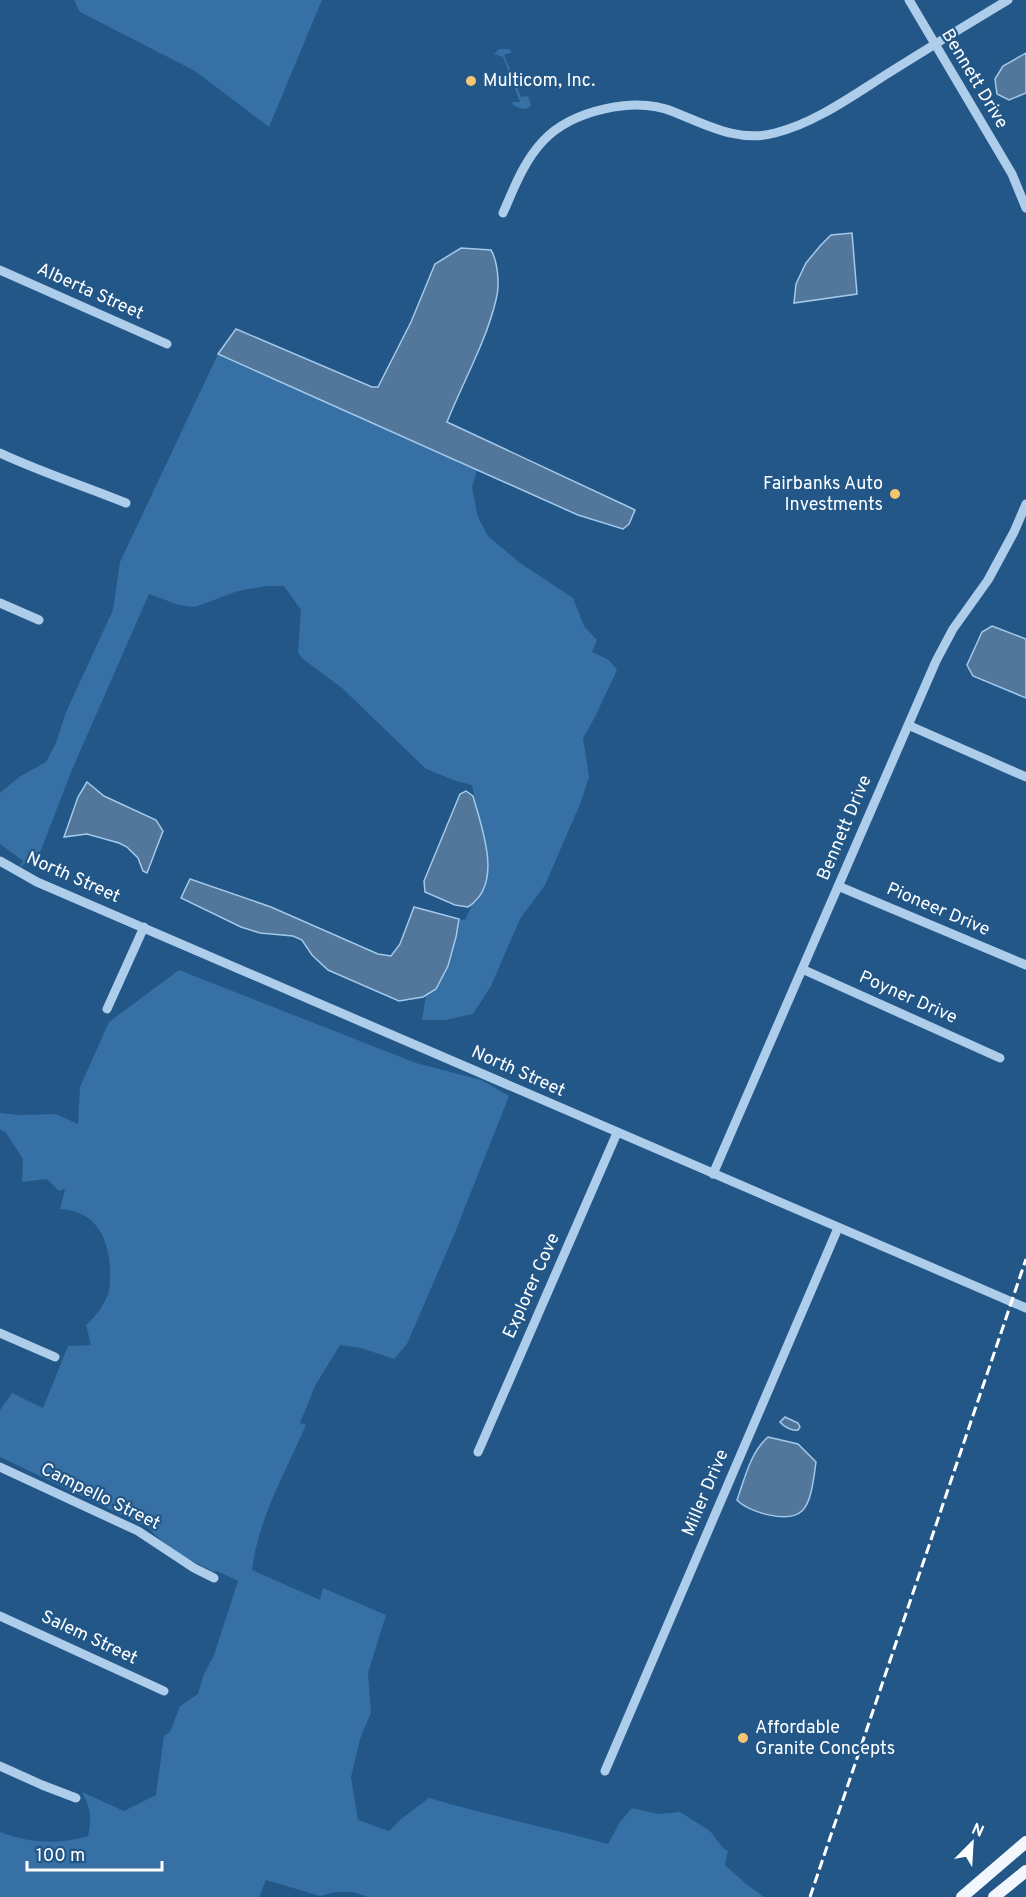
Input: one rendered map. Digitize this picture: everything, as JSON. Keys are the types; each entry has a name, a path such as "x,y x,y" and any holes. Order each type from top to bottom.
{"main road":[{"path":"962,1897 1026,1842"},
{"path":"994,1897 1026,1871"}],"street":[{"name":"Bennett Drive","path":"909,0 1012,174 1026,208"},
{"path":"503,213 530,158 544,140 581,116 628,104 651,106 672,111 730,134 753,136 773,134 797,126 846,100 1008,0"},
{"name":"Alberta Street","path":"0,270 167,344"},
{"path":"0,453 44,473 126,503"},
{"name":"Bennett Drive","path":"713,1174 936,661 953,629 988,580 1026,504"},
{"path":"0,603 39,620"},
{"path":"908,725 1026,777"},
{"name":"North Street","path":"0,861 37,882 1026,1308"},
{"name":"Pioneer Drive","path":"838,886 1026,965"},
{"path":"107,1009 144,927"},
{"name":"Poyner Drive","path":"802,969 1000,1058"},
{"name":"Explorer Cove","path":"478,1452 617,1133"},
{"name":"Miller Drive","path":"605,1771 838,1228"},
{"path":"0,1333 55,1357"},
{"name":"Campello Street","path":"0,1467 138,1531 194,1568 214,1578"},
{"name":"Salem Street","path":"0,1616 164,1691"},
{"path":"0,1766 76,1798"}],"shaded area":[{"path":"74,0 322,0 269,127 195,71 80,12"},
{"path":"499,49 509,49 512,52 504,55 521,97 528,96 531,106 529,108 522,109 513,105 512,102 520,102 503,57 494,54"},
{"path":"1026,53 1026,93 1009,100 997,94 995,79 1003,66"},
{"path":"852,233 857,294 794,303 796,284 806,263 820,246 831,235"},
{"path":"461,248 491,250 497,267 498,288 492,316 447,422 635,510 629,524 623,529 578,515 218,354 236,329 372,387 378,387 411,322 435,264"},
{"path":"218,354 477,470 472,488 478,517 488,536 520,563 573,598 584,626 597,640 592,652 609,660 617,670 583,738 589,777 581,802 545,885 520,919 491,986 473,1014 445,1020 422,1020 426,995 440,980 450,961 459,919 465,920 472,905 478,901 485,888 489,863 472,785 426,769 342,688 303,659 298,653 301,610 284,586 266,586 238,591 195,607 179,605 149,594 71,772 38,858 19,867 23,861 0,844 0,793 19,777 46,762 56,743 66,712 113,610 120,562"},
{"path":"992,626 1026,639 1026,698 973,676 967,665 982,632"},
{"path":"87,782 104,796 156,820 163,831 147,873 143,871 138,858 127,847 119,843 87,834 64,837 78,797"},
{"path":"466,791 473,796 481,824 488,870 485,885 479,897 468,907 455,905 425,892 424,881 460,794"},
{"path":"190,879 271,907 378,954 391,956 400,944 414,907 459,919 448,966 436,989 423,997 399,1001 328,970 312,955 302,940 293,936 260,933 241,927 181,898"},
{"path":"179,970 416,1063 481,1080 509,1096 454,1235 407,1344 394,1359 361,1348 340,1345 315,1386 300,1423 306,1425 266,1514 255,1551 252,1570 320,1600 323,1588 386,1615 368,1673 371,1713 360,1739 351,1777 358,1820 389,1831 429,1798 608,1844 620,1822 632,1808 658,1814 680,1812 710,1831 728,1851 725,1865 764,1897 368,1897 353,1892 335,1892 320,1896 266,1880 259,1897 0,1897 0,1832 21,1839 55,1842 77,1839 88,1836 90,1824 89,1809 82,1792 124,1811 156,1795 164,1736 170,1732 180,1706 198,1694 204,1674 214,1655 238,1581 217,1571 214,1572 179,1553 149,1528 0,1457 0,1410 12,1393 43,1408 68,1346 91,1345 86,1325 106,1300 110,1263 104,1240 92,1222 84,1215 60,1209 65,1189 59,1191 47,1179 22,1182 23,1159 6,1133 0,1129 0,1113 56,1114 78,1124 80,1087 109,1022"},
{"path":"785,1417 798,1423 800,1427 798,1430 786,1427 780,1422"},
{"path":"768,1437 798,1444 816,1462 808,1501 802,1511 796,1515 768,1515 750,1509 737,1500 752,1458"}],"railway":[{"path":"810,1897 1026,1259"}],"place":[{"name":"Multicom, Inc.","path":"471,81"},
{"name":"Fairbanks Auto Investments","path":"895,494"},
{"name":"Affordable Granite Concepts","path":"743,1738"}]}
